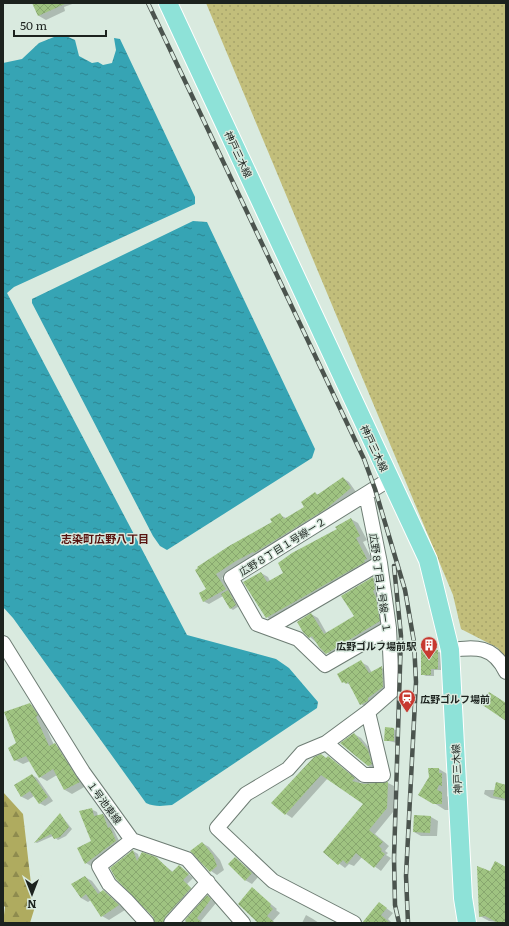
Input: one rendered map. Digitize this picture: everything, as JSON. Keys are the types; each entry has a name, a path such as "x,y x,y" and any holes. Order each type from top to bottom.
{"main road":[{"name":"神戸三木線","path":"168,3 428,560 450,650 463,890 467,923"}],"street":[{"path":"366,494 390,479"},
{"name":"広野８丁目１号線ー１","path":"354,923 273,881 217,828 246,794 288,769 302,753 326,742 368,712 392,691 389,628 380,563 366,494"},
{"name":"広野８丁目１号線ー２","path":"366,494 231,578 257,624 298,639 325,665 389,628"},
{"path":"269,628 380,563"},
{"name":"１号池東線","path":"3,642 83,772 132,840"},
{"path":"450,650 474,647 492,652 502,664 506,672"},
{"path":"326,742 364,776 383,776 368,712"},
{"path":"147,923 109,884 99,866 132,840 187,859 243,923"},
{"path":"171,923 208,882"}],"shaded area":[{"path":"206,3 506,3 506,663 498,648 461,629 453,595"}],"green space":[{"path":"3,792 23,814 34,910 30,923 3,923 5,907 3,905"}],"water":[{"path":"66,36 75,40 79,56 92,63 98,62 103,65 112,63 116,50 114,38 120,39 195,197 195,204 14,287 7,293 187,635 276,659 289,668 318,702 317,708 172,805 156,806 146,803 13,618 3,607 3,63 22,59 39,43 54,37"},
{"path":"193,221 207,222 315,449 312,458 167,550 160,546 153,536 32,303 32,299"}],"building":[{"path":"32,3 67,3 38,16"},
{"path":"343,477 351,488 326,509 254,553 253,552 236,561 216,574 226,589 203,602 199,593 206,589 195,570 198,568 197,567 229,546 272,522 270,519 280,513 284,519 304,507 301,502 315,492 317,495"},
{"path":"351,518 360,536 356,538 367,559 364,560 365,562 266,618 243,582 261,572 267,582 283,573 278,563 292,553 337,529 335,527"},
{"path":"373,577 375,589 373,591 376,597 380,621 326,654 319,647 312,636 309,638 303,632 297,622 311,613 324,634 354,616 341,596"},
{"path":"228,590 236,605 230,609 221,594"},
{"name":"広野ゴルフ場前駅","path":"421,650 438,650 438,669 431,669 431,675 421,675"},
{"path":"361,660 369,673 382,666 383,687 368,698 368,701 360,705 348,682 346,684 344,682 342,683 337,674"},
{"path":"489,692 506,703 506,721 481,704"},
{"path":"30,703 38,715 36,717 49,746 55,743 80,782 64,790 53,769 39,778 26,756 14,761 8,748 16,743 4,712"},
{"path":"385,727 394,728 394,741 384,741"},
{"path":"354,733 368,750 372,764 368,766 340,743"},
{"path":"321,754 326,758 328,756 355,778 352,781 364,784 388,782 387,808 369,830 383,842 379,846 382,849 381,851 385,854 374,868 356,853 347,864 343,860 338,865 323,852 363,804 321,775 285,815 271,803 314,757"},
{"path":"428,768 439,768 439,773 442,773 442,786 439,785 437,790 442,792 442,804 433,804 418,795 429,777"},
{"path":"32,774 48,797 39,804 30,791 21,797 14,785"},
{"path":"496,782 506,785 506,799 493,796"},
{"path":"92,808 94,816 103,814 108,828 110,827 116,841 85,864 77,848 91,841 79,811"},
{"path":"60,813 69,827 60,837 54,839 51,834 34,843"},
{"path":"414,815 431,816 430,833 413,832"},
{"path":"202,842 213,855 217,866 210,872 190,851"},
{"path":"133,850 137,861 142,852 156,857 172,872 179,865 189,874 183,880 191,888 165,917 163,923 155,923 153,917 116,879 110,868"},
{"path":"235,857 252,873 245,881 228,864"},
{"path":"495,861 506,867 506,923 498,923 485,916 479,917 477,866 490,871"},
{"path":"85,876 98,894 103,890 119,905 101,917 86,894 81,898 71,884"},
{"path":"252,887 271,904 270,906 273,909 267,916 275,923 258,923 238,904"},
{"path":"207,895 211,899 197,918 202,923 187,923 185,920"},
{"path":"379,902 387,908 381,915 390,923 362,923"}],"railway":[{"path":"148,3 364,459 375,489 405,590 414,642 416,682 406,876 408,923"},
{"path":"394,566 401,636 394,858 395,905 399,923"}],"place":[{"name":"広野ゴルフ場前駅","path":"429,660"},
{"name":"広野ゴルフ場前","path":"407,713"}],"district":[{"name":"志染町広野八丁目","path":"105,538"}]}
